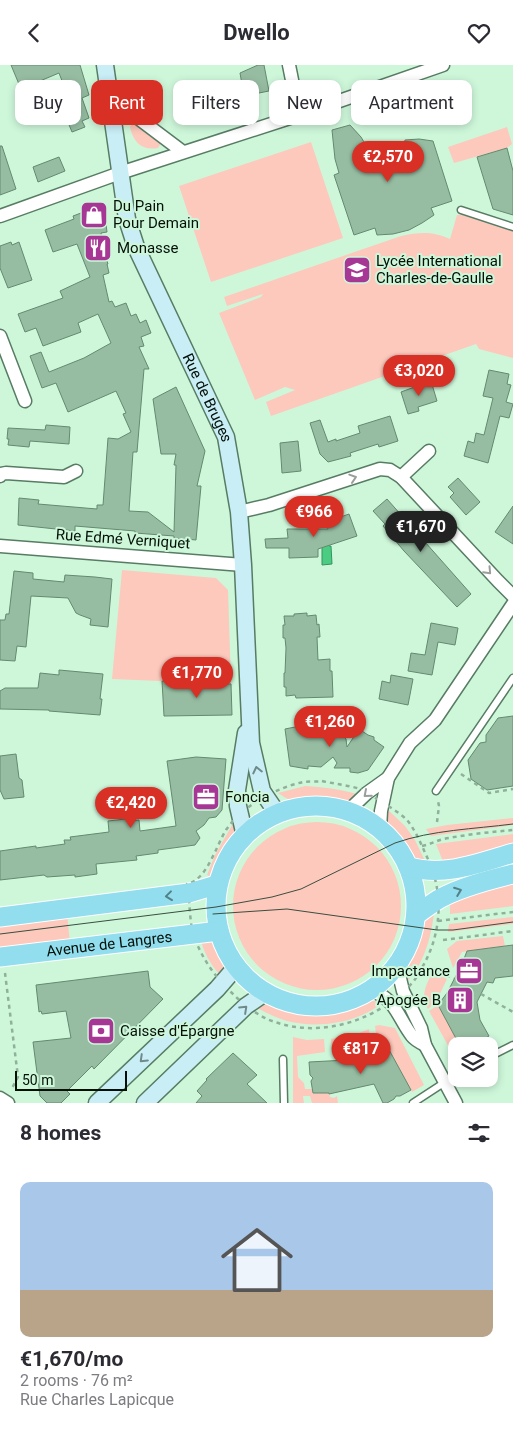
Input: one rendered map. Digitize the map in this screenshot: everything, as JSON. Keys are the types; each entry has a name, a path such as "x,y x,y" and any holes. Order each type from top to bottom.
{"main road":[{"path":"328,806 348,811 380,829 395,843 409,867 416,895 416,915 410,944 402,960 385,980 372,991 348,1001 320,1006 299,1005 277,999 265,993 236,967 226,951 219,931 216,885 225,862 237,843 277,813 300,808 328,806"},
{"path":"409,867 434,871 474,865 513,853"},
{"path":"416,915 438,900 480,883 513,874"},
{"path":"0,917 189,893 216,885"},
{"name":"Avenue de Langres","path":"1,957 219,931"}],"street":[{"name":"Rue de Bruges","path":"105,65 107,80"},
{"path":"289,65 292,80"},
{"path":"341,100 443,65"},
{"name":"Rue de Bruges","path":"114,125 127,219 136,247 226,437 239,511 251,743 262,791 277,813"},
{"path":"147,125 183,152"},
{"path":"0,216 120,173 269,125"},
{"path":"0,336 25,401"},
{"path":"401,477 428,451"},
{"path":"239,511 269,505 380,469 390,470 401,477 513,596"},
{"path":"0,477 1,474 6,473 64,477 76,471"},
{"name":"Rue Edmé Verniquet","path":"0,546 243,565"},
{"path":"380,829 388,778 410,743 435,720 511,613"},
{"name":"Rue de Bruges","path":"245,836 239,813 237,790 249,714"},
{"path":"348,811 367,793 388,778"},
{"path":"397,966 403,991 421,1028 425,1045 456,1103"},
{"path":"97,1103 222,983 236,967"},
{"path":"372,991 390,1001 413,1038 425,1045"},
{"path":"145,1103 246,1006 265,993"}],"lane":[{"path":"461,210 513,227"},
{"path":"436,791 513,679"},
{"path":"498,1052 513,1045"},
{"path":"283,1059 284,1103"},
{"path":"413,1103 448,1080"}],"path":[{"path":"452,768 489,793 513,789"},
{"path":"322,781 361,789 367,793 406,819 418,837 434,871 437,885 438,921 429,955 414,981 390,1001 362,1019 338,1026 306,1028 275,1022 246,1006 222,983 204,959 193,933 188,884 194,883 205,871 226,829 239,813 273,792 304,782 322,781"},
{"path":"437,822 439,806"},
{"path":"422,846 450,837 513,830"},
{"path":"438,921 513,912"},
{"path":"443,940 513,931"},
{"path":"1,957 18,1077 4,1101"},
{"path":"432,968 454,979"},
{"path":"481,994 513,1012"}],"shaded area":[{"path":"131,125 138,125 161,143 158,148 147,148 139,144 133,137"},
{"path":"507,127 512,144 507,148 454,163 448,147"},
{"path":"311,142 343,238 211,282 179,186"},
{"path":"457,215 513,230 513,358 479,349 476,344 271,416 266,402 295,390 285,387 255,400 219,313 261,297 263,294 227,306 224,297 401,236 426,233 450,239"},
{"path":"329,544 331,546 332,564 322,565 322,546"},
{"path":"122,570 216,578 228,590 231,684 112,679"},
{"path":"305,786 357,794 348,804 327,801 296,802 278,793"},
{"path":"386,808 405,826 415,840 426,863 414,859 405,849 404,844 388,823"},
{"path":"513,818 513,825 431,836 426,829 447,825"},
{"path":"235,820 236,837 211,877 207,875 215,855"},
{"path":"325,822 349,828 377,846 395,874 400,890 400,922 395,938 377,966 364,976 341,987 309,990 285,984 257,966 247,953 236,930 233,898 239,874 257,846 270,836 293,825"},
{"path":"513,834 513,845 444,864 436,844"},
{"path":"513,882 513,906 450,914 450,899"},
{"path":"67,913 70,943 0,952 0,922"},
{"path":"434,913 426,950 418,968 406,983 403,974 404,967 425,916"},
{"path":"513,917 513,924 448,932 449,924"},
{"path":"503,936 505,946 462,952 453,968 447,949 457,941"},
{"path":"200,937 209,940 220,949 224,958 224,965 220,975 207,957"},
{"path":"433,972 447,979 436,1002 428,1009 424,995"},
{"path":"366,1000 381,1004 360,1016 336,1023 324,1024 287,1021 255,1007 274,1003 298,1010 331,1009"},
{"path":"438,1005 455,1037 448,1037 448,1045 429,1011"},
{"path":"375,1026 395,1028 424,1085 412,1092 387,1046 378,1050"},
{"path":"369,1029 371,1048 332,1052 331,1039 354,1035"},
{"path":"293,1037 307,1040 324,1039 325,1052 297,1056 298,1077 304,1083 305,1089 312,1089 313,1093 329,1093 330,1097 334,1098 337,1096 338,1103 312,1103 310,1096 303,1096 304,1103 293,1103"}],"building":[{"path":"11,65 80,65 89,95 82,98 89,118 82,121 85,127 72,132 69,125 81,125 81,80 62,80 59,73 42,80 17,80"},
{"path":"258,65 264,65 269,91 259,93 259,80 241,80 240,73"},
{"path":"350,125 361,137 370,152 404,144 405,140 433,141 452,201 431,208 434,215 409,230 377,235 375,228 354,235 334,175 339,173 335,159 332,130"},
{"path":"0,146 2,146 16,189 0,195"},
{"path":"507,148 513,171 513,215 493,209 477,157"},
{"path":"59,157 65,171 38,182 33,167"},
{"path":"97,207 104,209 107,232 101,233 108,264 109,273 103,275 109,302 112,301 115,307 126,303 131,316 136,314 140,323 146,320 151,333 141,337 144,346 139,347 149,369 144,369 137,452 133,452 129,511 148,512 174,532 176,465 174,465 176,454 161,454 153,399 176,387 205,451 197,486 201,486 196,540 135,533 135,531 75,526 75,531 18,525 19,498 39,500 38,504 97,509 97,505 103,505 108,438 118,439 131,432 123,414 126,413 116,391 68,412 56,383 42,388 30,356 41,352 49,372 84,358 111,343 98,314 78,323 81,332 43,346 36,328 25,332 18,314 63,298 60,291 90,277 77,244 53,252 45,230 74,219 73,216"},
{"path":"11,242 12,245 19,242 32,280 8,288 0,268 0,246"},
{"path":"489,370 509,374 507,384 511,385 506,402 513,404 509,418 500,416 488,463 464,456 468,441 474,443 476,433 484,435 493,398 483,396"},
{"path":"431,381 437,401 418,407 419,411 408,414 401,392"},
{"path":"390,416 398,441 379,447 378,444 350,453 351,456 328,462 320,454 310,423 320,420 328,442 360,433 358,426"},
{"path":"46,425 70,427 69,444 30,441 29,447 8,445 8,428 45,430"},
{"path":"298,441 301,471 282,473 280,443"},
{"path":"458,478 480,502 466,515 450,497 454,493 448,487"},
{"path":"387,499 471,594 457,607 404,551 383,526 385,524 373,511"},
{"path":"513,506 513,544 495,532"},
{"path":"349,514 357,536 318,549 318,557 289,558 289,548 266,548 265,539 288,538 287,529 328,529 327,525 336,521 335,519"},
{"path":"14,571 33,573 33,579 64,582 65,575 112,579 108,627 90,625 91,619 76,613 68,598 31,596 26,647 17,646 15,661 0,660 0,620 5,620 6,614 9,614"},
{"path":"307,613 307,616 316,615 317,625 319,624 320,637 317,637 318,660 330,659 333,697 296,698 295,695 286,696 286,687 284,687 286,648 285,638 283,638 284,616"},
{"path":"431,623 458,628 455,645 438,642 432,675 408,671 411,653 425,655"},
{"path":"59,670 103,674 100,715 49,710 0,709 0,691 5,688 38,688 40,673 59,675"},
{"path":"391,675 413,679 408,705 379,699 382,681 390,683"},
{"path":"162,681 231,684 232,715 164,716"},
{"path":"513,716 513,786 487,790 471,779 468,760 480,743 486,742 486,735 498,718"},
{"path":"300,724 333,725 346,739 347,747 359,729 374,737 374,740 384,747 368,770 358,773 350,772 350,768 334,768 337,763 333,757 321,767 308,766 308,769 290,766 285,729 300,726"},
{"path":"16,754 24,797 4,799 0,790 0,756"},
{"path":"196,757 226,759 222,810 216,817 209,818 196,831 200,838 195,845 158,850 158,853 136,856 137,860 96,864 97,874 75,877 75,875 47,877 44,875 0,880 0,851 65,844 64,840 71,840 70,837 109,832 108,821 132,818 132,821 139,820 140,831 176,826 167,761"},
{"name":"Apogée B","path":"513,945 513,976 495,978 493,983 487,982 477,1002 480,1020 489,1036 487,1037 455,1037 438,1005 447,993 467,951"},
{"name":"Caisse d'Épargne","path":"148,971 150,987 163,999 94,1069 92,1066 67,1091 70,1094 61,1103 47,1103 40,1096 33,1042 71,1038 66,1011 42,1014 41,1011 39,1012 36,985"},
{"path":"387,1046 411,1090 396,1096 387,1103 383,1103 374,1084 329,1094 313,1093 311,1081 313,1078 310,1075 309,1062 347,1060"},
{"path":"233,1053 257,1075 247,1084 267,1103 196,1103 202,1096 197,1091 206,1079"}],"tram line":[{"path":"0,934 216,907 272,897 301,889 395,843 424,835 513,824"},
{"path":"213,914 287,909 437,930 453,930 513,922"}],"place":[{"name":"Du Pain Pour Demain","path":"94,215"},
{"name":"Monasse","path":"98,248"},
{"name":"Lycée International Charles-de-Gaulle","path":"357,270"},
{"name":"Foncia","path":"206,797"},
{"name":"Impactance","path":"469,971"},
{"name":"Apogée B","path":"460,1000"},
{"name":"Caisse d'Épargne","path":"101,1031"}]}
